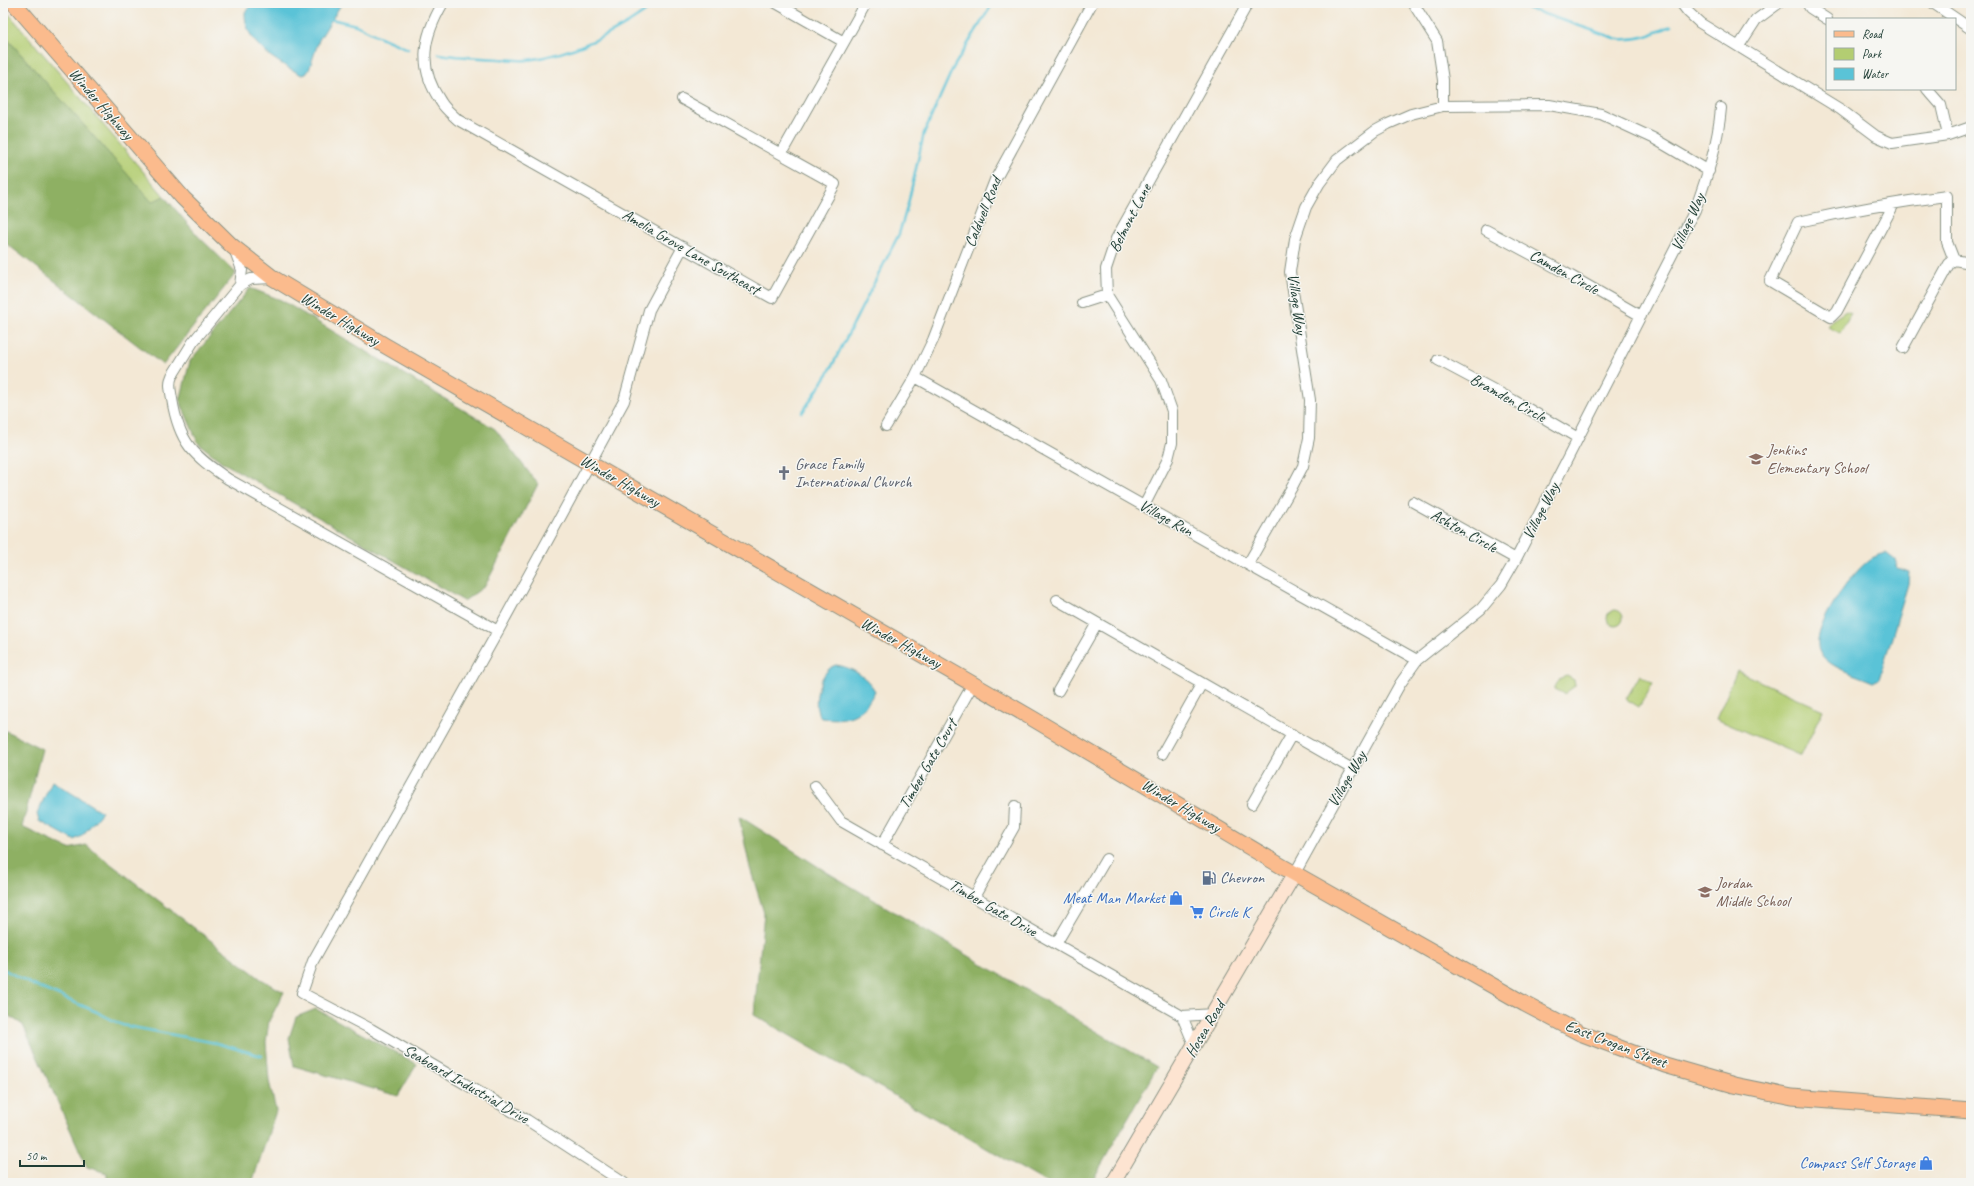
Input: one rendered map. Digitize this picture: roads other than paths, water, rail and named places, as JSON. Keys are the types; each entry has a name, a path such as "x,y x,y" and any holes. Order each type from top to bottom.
{"main road":[{"name":"Winder Highway","path":"14,3 167,180 210,226 232,246 273,278 350,325 974,684 1296,874"},
{"name":"East Crogan Street","path":"1296,874 1580,1033 1665,1065 1734,1085 1792,1097 1971,1111"}],"street":[{"name":"Amelia Grove Lane Southeast","path":"443,3 432,22 424,49 428,75 441,102 458,120 772,298 835,184 682,99"},
{"path":"776,3 844,42"},
{"path":"781,154 866,3"},
{"name":"Caldwell Road","path":"886,426 915,377 933,340 995,180 1092,3"},
{"name":"Belmont Lane","path":"1106,295 1106,269 1116,239 1248,3"},
{"path":"1412,3 1437,41 1442,80 1443,106"},
{"path":"1681,3 1700,23 1840,108 1876,136 1892,143 1948,135 1971,127"},
{"path":"1739,46 1756,20 1779,3"},
{"path":"1807,3 1810,8 1826,18"},
{"path":"1933,3 1955,18"},
{"path":"1956,19 1971,29"},
{"path":"1928,90 1941,105 1948,135"},
{"name":"Village Way","path":"1248,564 1303,466 1309,438 1310,400 1290,272 1295,240 1306,207 1319,184 1337,160 1366,138 1394,121 1411,114 1443,106 1549,105 1601,114 1653,138 1709,171"},
{"name":"Village Way","path":"1296,874 1334,802 1354,770 1400,684 1418,660 1481,609 1501,585 1516,559 1695,210 1709,171 1717,138 1721,108"},
{"path":"1894,204 1837,312 1831,317 1770,281 1798,222 1894,204 1947,196 1947,242 1954,260"},
{"name":"Camden Circle","path":"1486,230 1641,316"},
{"path":"232,246 241,264 242,277 240,285"},
{"path":"273,278 251,279 240,285 193,342 169,381 178,426 183,439 192,451 228,479 498,631 591,464 624,401 649,310 683,247"},
{"path":"1903,348 1949,264 1954,260 1971,263"},
{"path":"1082,303 1106,295 1161,380 1172,411 1172,443 1168,459 1144,506"},
{"name":"Bramden Circle","path":"1438,360 1513,400 1578,438"},
{"name":"Village Run","path":"915,377 1418,660"},
{"name":"Ashton Circle","path":"1413,502 1516,559"},
{"path":"1057,600 1354,770"},
{"path":"1058,691 1097,623"},
{"name":"Seaboard Industrial Drive","path":"498,631 313,961 302,993 372,1029 527,1120 624,1183"},
{"path":"1162,754 1202,683"},
{"name":"Timber Gate Court","path":"882,845 974,684"},
{"path":"1252,804 1292,734"},
{"name":"Timber Gate Drive","path":"815,786 841,821 1182,1016"},
{"path":"974,897 1014,827 1015,806"},
{"path":"1056,944 1106,859"},
{"name":"Hosea Road","path":"1114,1183 1296,874"},
{"path":"1195,1047 1182,1016 1214,1014"}],"water":[{"path":"253,3 342,3 319,40 309,70 306,74 302,75 273,58 256,43 250,34 246,23 245,12"},
{"path":"1886,553 1895,560 1898,568 1909,572 1908,584 1879,679 1873,682 1830,663 1820,653 1818,643 1820,631 1826,617 1844,587 1864,564 1872,558"},
{"path":"836,665 848,668 859,674 872,686 875,691 865,706 854,715 840,719 821,718 816,705 818,688 825,673"},
{"path":"52,781 102,812 82,836 74,840 39,821 37,814"}],"waterway":[{"path":"439,54 520,60 543,57 578,47 612,32 628,23 656,3"},
{"path":"802,413 829,372 899,234 908,204 924,133 953,68 993,3"},
{"path":"1511,3 1618,39 1639,38 1671,26"},
{"path":"331,19 356,25 408,49"},
{"path":"3,969 33,985 97,1012 122,1025 216,1043 262,1056"}],"place":[{"name":"Jenkins Elementary School","path":"1756,459"},
{"name":"Grace Family International Church","path":"784,473"},
{"name":"Chevron","path":"1209,878"},
{"name":"Jordan Middle School","path":"1705,892"},
{"name":"Meat Man Market","path":"1176,898"},
{"name":"Circle K","path":"1197,912"},
{"name":"Compass Self Storage","path":"1926,1163"}]}
